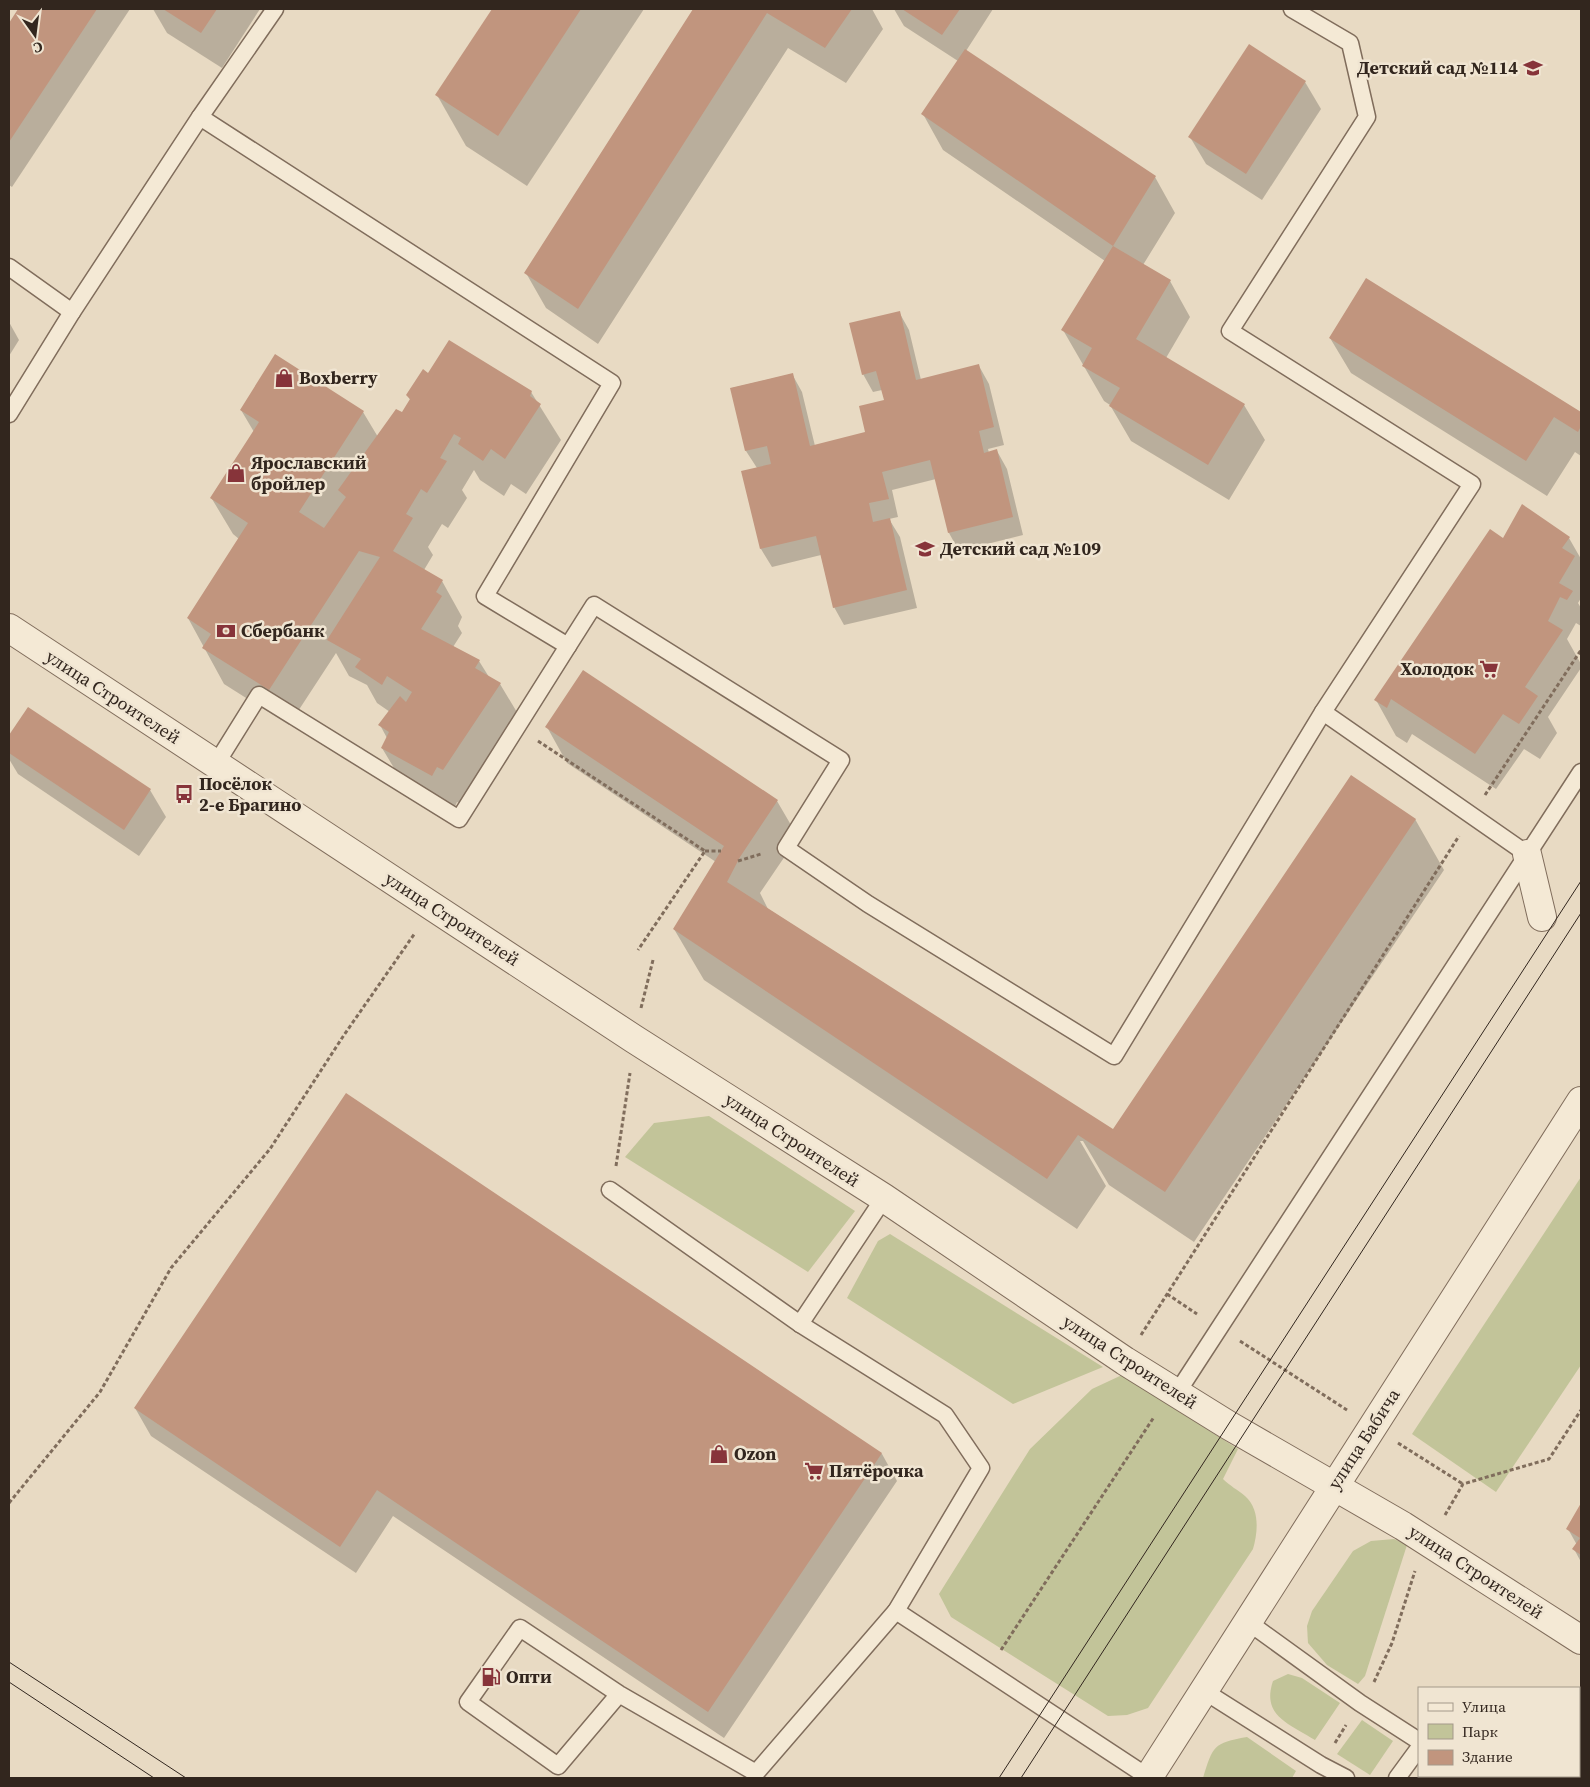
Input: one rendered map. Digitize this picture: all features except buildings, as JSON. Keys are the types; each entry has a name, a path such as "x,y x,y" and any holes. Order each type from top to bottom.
{"street":[{"name":"улица Строителей","path":"9,628 433,907 884,1198 1124,1361 1228,1425 1429,1542 1581,1640"},
{"path":"1527,854 1542,917"},
{"name":"улица Бабича","path":"1148,1778 1581,1101"}],"lane":[{"path":"9,414 72,312 200,116 275,9"},
{"path":"216,764 260,695 459,820 594,605 841,760 786,848 868,904 1114,1056 1323,712 1472,484 1230,331 1367,117 1350,44 1292,9"},
{"path":"200,116 612,383 484,596 568,646"},
{"path":"9,268 72,312"},
{"path":"1323,712 1527,854"},
{"path":"1174,1392 1219,1328 1581,772"},
{"path":"610,1190 800,1324 945,1415 981,1468 896,1611 756,1773 619,1694 520,1628 468,1702 558,1766 619,1694"},
{"path":"800,1324 884,1198"},
{"path":"896,1611 1148,1778"},
{"path":"1248,1622 1360,1703 1418,1740"},
{"path":"1204,1692 1321,1765 1346,1778"},
{"path":"1397,1778 1418,1749"}],"path":[{"path":"1124,1361 1472,815 1581,650"},
{"path":"518,728 705,851 721,851"},
{"path":"638,950 705,851"},
{"path":"9,1504 100,1392 170,1268 270,1149 344,1035 433,907"},
{"path":"1167,1294 1463,1484"},
{"path":"987,1671 1174,1392"},
{"path":"1321,1765 1379,1674 1392,1643 1419,1559 1463,1484 1549,1459 1581,1410"}],"green space":[{"path":"709,1116 855,1211 808,1272 625,1157 654,1123"},
{"path":"1581,1177 1581,1365 1496,1492 1412,1434"},
{"path":"890,1234 1103,1367 1013,1404 847,1298 878,1241"},
{"path":"1122,1375 1238,1449 1223,1479 1250,1501 1255,1514 1257,1528 1253,1549 1148,1708 1127,1715 1108,1716 951,1617 939,1594 1030,1449 1092,1389"},
{"path":"1394,1539 1407,1545 1365,1676 1358,1684 1327,1665 1308,1643 1307,1626 1312,1611 1353,1551 1371,1541"},
{"path":"1288,1674 1302,1678 1340,1703 1315,1740 1288,1724 1274,1711 1270,1693 1273,1681"},
{"path":"1362,1720 1393,1741 1370,1775 1337,1754"},
{"path":"1247,1737 1296,1771 1292,1778 1203,1778 1209,1759 1216,1748 1227,1741"}],"tram line":[{"path":"999,1778 1581,881"},
{"path":"1021,1778 1581,913"},
{"path":"9,1662 186,1778"},
{"path":"9,1682 154,1778"}],"place":[{"name":"Детский сад №114","path":"1533,68"},
{"name":"Boxberry","path":"284,378"},
{"name":"Ярославский бройлер","path":"236,473"},
{"name":"Детский сад №109","path":"925,549"},
{"name":"Сбербанк","path":"226,631"},
{"name":"Холодок","path":"1489,669"},
{"name":"Посёлок 2-е Брагино","path":"184,794"},
{"name":"Ozon","path":"719,1454"},
{"name":"Пятёрочка","path":"814,1471"},
{"name":"Опти","path":"491,1677"}]}
